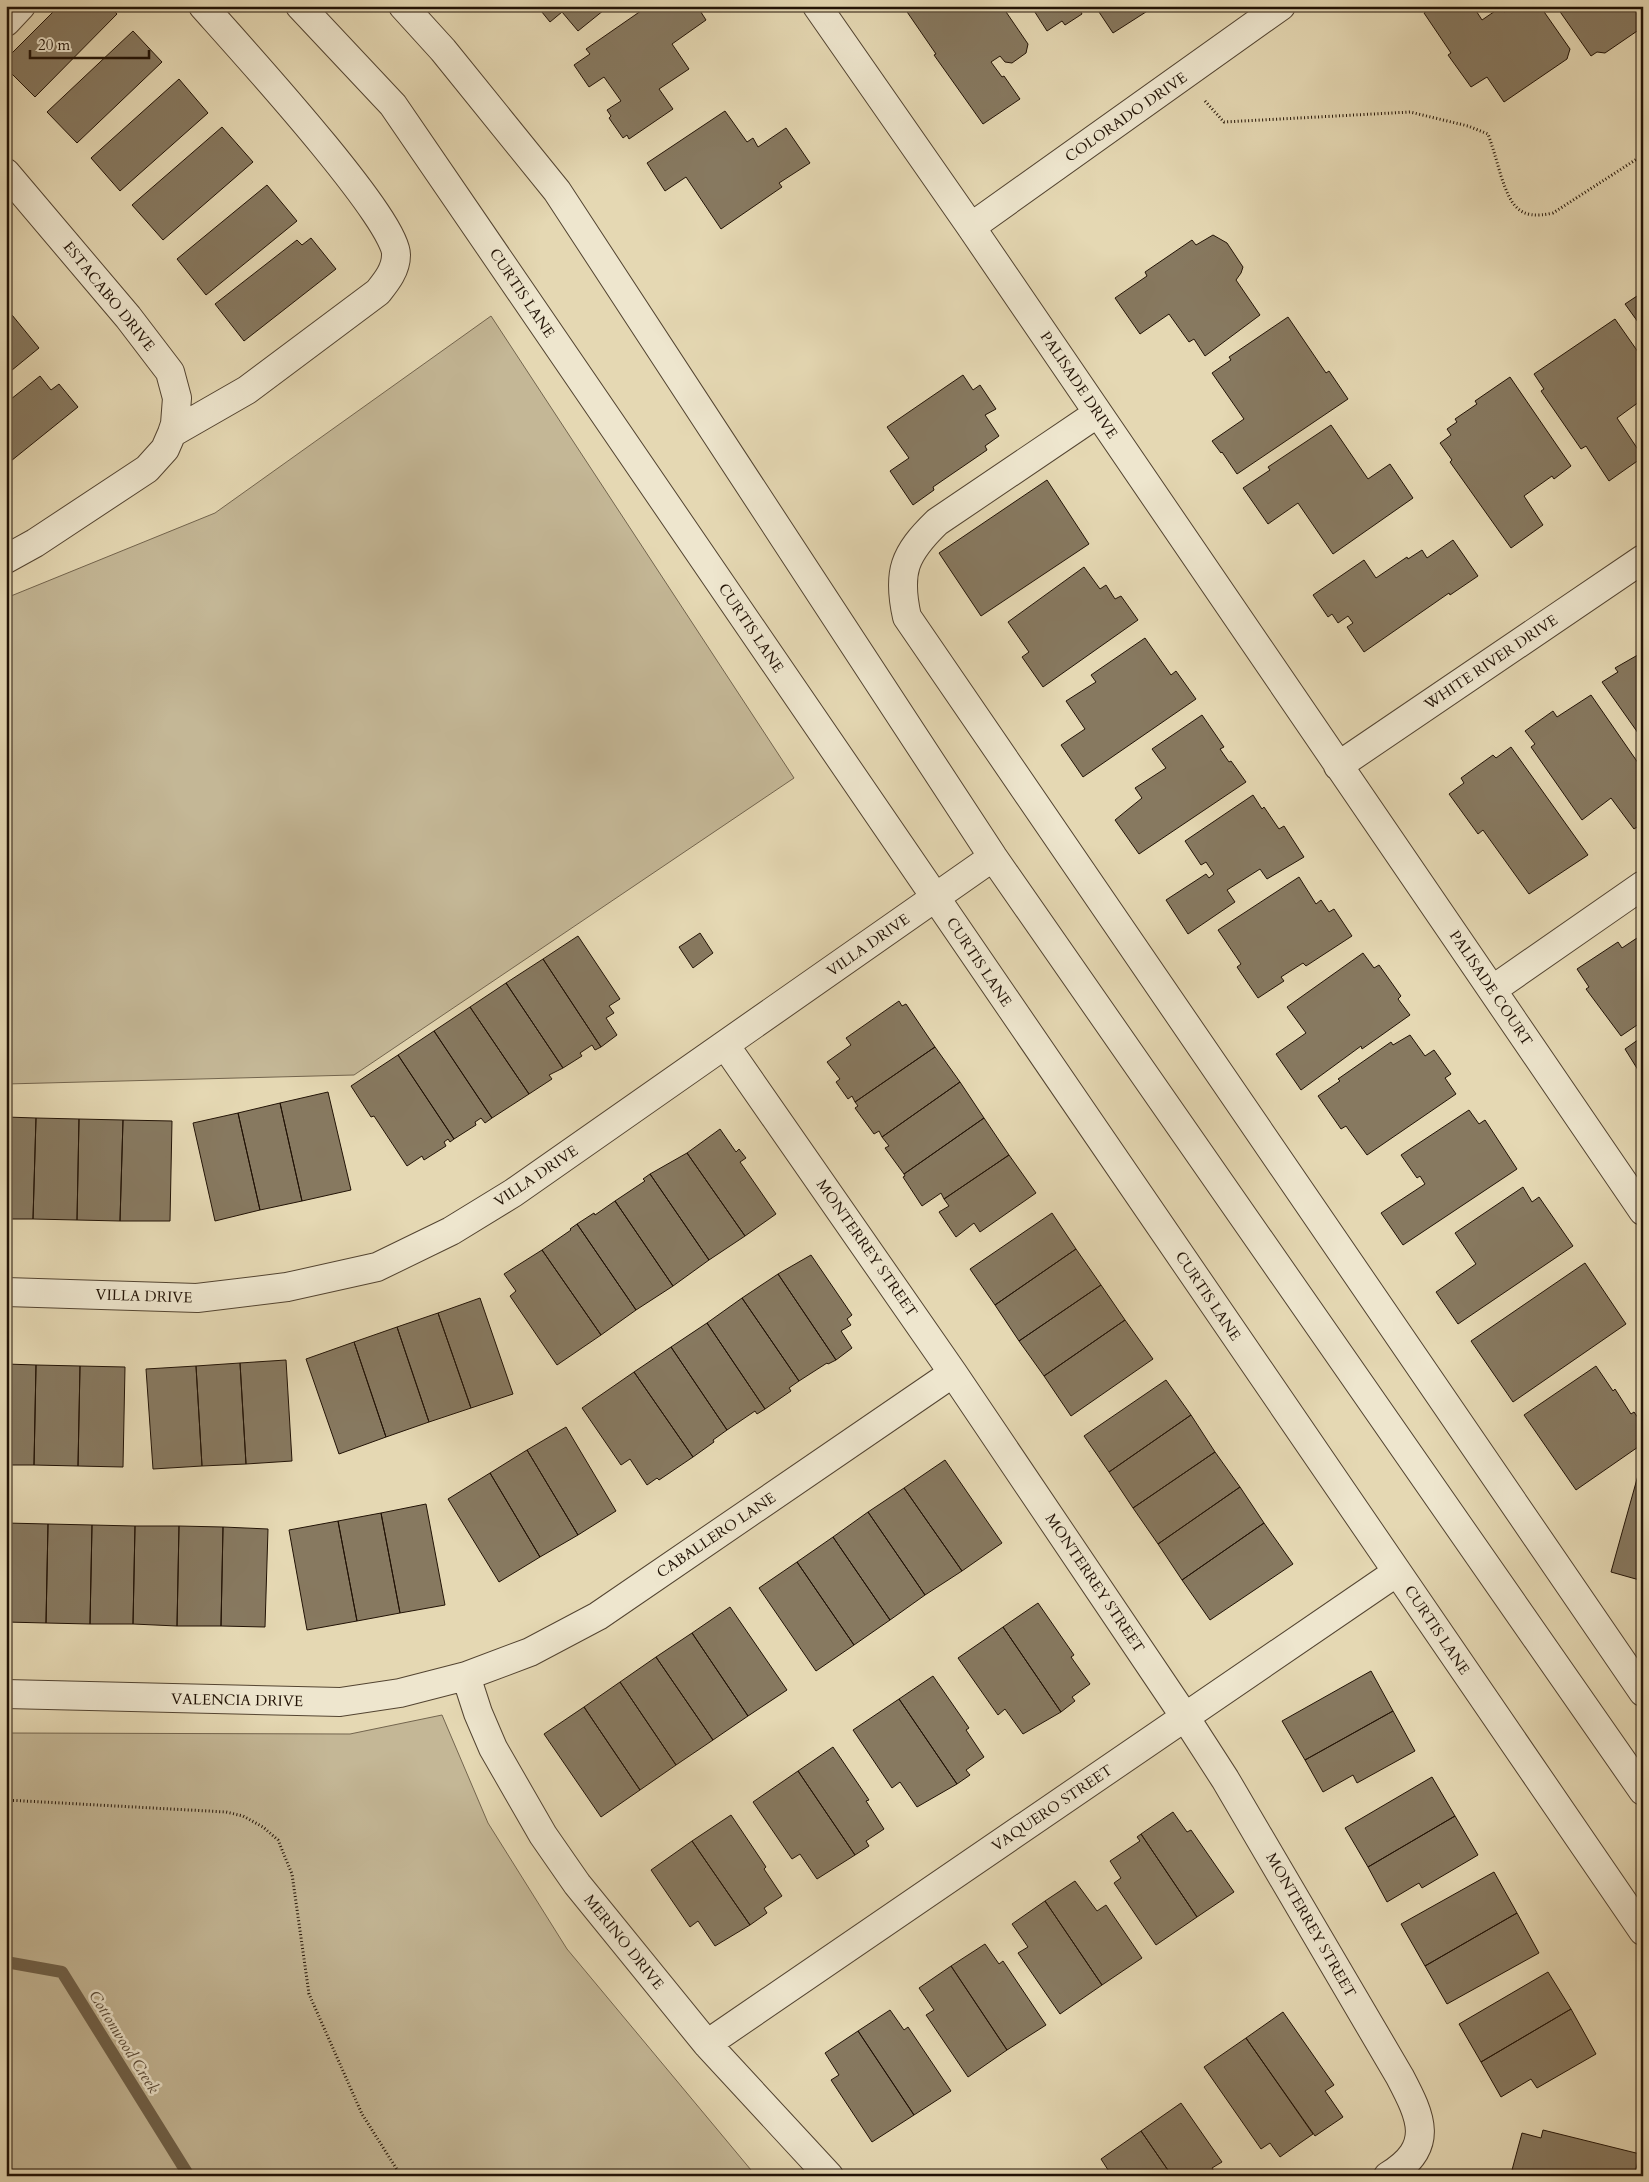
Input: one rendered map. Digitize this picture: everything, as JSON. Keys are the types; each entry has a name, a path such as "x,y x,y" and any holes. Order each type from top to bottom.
{"street":[{"path":"6,22 21,6"},
{"path":"6,559 35,543 147,469 165,449 172,433 247,390 378,292 391,276 397,254 391,239 368,202 288,102 203,6"},
{"name":"CURTIS LANE","path":"300,6 393,105 1643,1931"},
{"path":"403,6 443,50 557,191 993,857 1643,1791"},
{"name":"PALISADE DRIVE","path":"817,6 971,227 1338,766"},
{"name":"COLORADO DRIVE","path":"971,227 1281,6"},
{"name":"ESTACABO DRIVE","path":"6,173 128,317 170,372 177,398 175,424 172,433"},
{"path":"1098,413 937,522 917,541 905,564 901,591 907,617 1643,1692"},
{"name":"WHITE RIVER DRIVE","path":"1338,766 1643,559"},
{"name":"PALISADE COURT","path":"1338,766 1643,1211"},
{"name":"VILLA DRIVE","path":"6,1292 197,1298 287,1288 377,1267 451,1231 512,1193 993,857"},
{"path":"1492,990 1643,885"},
{"name":"MONTERREY STREET","path":"725,1045 953,1373 1185,1717 1225,1779 1400,2076 1415,2106 1420,2122 1418,2143 1414,2154 1403,2167 1388,2176"},
{"name":"CABALLERO LANE","path":"466,1676 530,1652 598,1616 953,1373"},
{"name":"VAQUERO STREET","path":"707,2044 1397,1572"},
{"name":"VALENCIA DRIVE","path":"6,1694 340,1702 400,1693 466,1676"},
{"name":"MERINO DRIVE","path":"466,1676 478,1713 493,1748 543,1836 577,1884 707,2044 829,2176"}],"path":[{"path":"1182,77 1224,122 1410,112 1481,131 1488,134 1509,200 1517,209 1528,214 1541,216 1553,213 1643,155"},
{"path":"6,1800 226,1812 243,1816 263,1827 278,1840 292,1874 309,1994 362,2114 401,2176"}],"shaded area":[{"path":"491,316 794,778 354,1075 6,1084 6,598 215,513"},
{"path":"442,1715 488,1823 567,1949 756,2176 6,2176 6,1733 350,1734"}],"building":[{"path":"59,6 110,6 117,14 35,97 6,68 6,59"},
{"path":"537,6 609,6 578,31 562,12 550,22"},
{"path":"648,6 697,6 706,20 672,44 689,69 659,89 673,109 629,139 627,135 623,138 609,118 611,116 607,110 621,101 604,77 589,87 574,65 590,54 586,49"},
{"path":"903,6 1002,6 1028,44 1026,53 1012,63 1005,62 1000,56 991,62 1002,77 1004,76 1020,99 983,124 934,55 936,54"},
{"path":"1031,6 1086,6 1080,10 1082,14 1065,25 1062,21 1047,31"},
{"path":"1095,6 1146,6 1149,10 1113,33"},
{"path":"1435,6 1473,6 1482,20 1501,7 1504,12 1513,6 1540,6 1570,49 1567,59 1504,102 1487,77 1471,87 1448,55 1451,53 1424,13"},
{"path":"1556,6 1643,6 1643,27 1605,53 1597,52 1591,56"},
{"path":"133,31 162,62 77,143 47,112"},
{"path":"179,79 208,113 120,191 91,158"},
{"path":"725,111 747,142 753,138 758,147 786,128 810,163 779,183 782,187 721,229 686,177 665,191 647,163"},
{"path":"222,127 253,162 163,240 132,205"},
{"path":"267,185 297,221 206,295 177,259"},
{"path":"1213,235 1227,243 1243,267 1236,280 1260,315 1205,356 1194,339 1189,342 1169,314 1140,334 1115,298 1147,276 1145,272 1192,240 1196,245"},
{"path":"311,238 336,269 244,341 215,304 297,240 302,245"},
{"path":"1643,292 1643,329 1625,304"},
{"path":"12,315 39,348 6,375 6,320"},
{"path":"1288,317 1326,373 1329,371 1348,399 1237,474 1212,441 1244,419 1212,373 1231,360 1229,357"},
{"path":"1615,319 1643,359 1643,399 1617,418 1643,457 1609,481 1586,446 1581,449 1541,391 1544,389 1534,374"},
{"path":"963,375 973,390 980,385 996,409 985,415 999,436 985,446 987,450 933,487 934,490 913,505 890,471 909,458 887,427"},
{"path":"40,376 51,390 59,384 78,407 6,465 6,403"},
{"path":"1510,377 1571,466 1554,479 1552,476 1524,496 1543,525 1511,548 1450,462 1452,460 1440,443 1451,435 1447,429 1457,422 1455,419 1477,404 1475,401"},
{"path":"1331,425 1368,479 1390,464 1413,498 1333,554 1298,503 1268,524 1243,488 1270,470 1268,467"},
{"path":"1047,480 1089,544 981,616 939,553"},
{"path":"1453,540 1478,576 1450,595 1449,593 1364,652 1347,627 1353,623 1348,616 1338,623 1332,614 1328,617 1313,595 1364,560 1376,578 1407,557 1408,559 1422,550 1427,558"},
{"path":"1084,567 1100,589 1106,585 1115,599 1121,596 1138,620 1043,687 1022,657 1029,652 1008,622"},
{"path":"1145,638 1171,675 1176,671 1196,699 1083,777 1061,745 1085,729 1066,701 1096,682 1091,675"},
{"path":"1643,652 1643,740 1602,682 1618,672 1615,668"},
{"path":"1591,695 1643,770 1643,823 1634,829 1611,798 1582,820 1531,747 1535,744 1525,731 1553,711 1557,717"},
{"path":"1202,715 1224,747 1220,749 1246,782 1139,854 1115,820 1142,798 1135,788 1166,768 1152,749"},
{"path":"1511,747 1588,855 1529,894 1483,830 1478,834 1449,794 1464,783 1461,778 1493,755 1496,758"},
{"path":"1253,795 1279,829 1284,826 1304,857 1267,879 1260,869 1227,890 1235,902 1188,934 1166,900 1206,874 1209,878 1214,874 1206,862 1201,865 1185,841"},
{"path":"1299,877 1316,904 1321,900 1329,912 1334,909 1352,936 1306,966 1303,963 1281,977 1284,981 1258,998 1237,967 1241,964 1218,930"},
{"path":"700,933 713,953 693,968 679,947"},
{"path":"1643,934 1643,1021 1621,1036 1586,989 1589,987 1577,969 1618,942 1622,948"},
{"path":"578,936 620,999 609,1006 614,1013 606,1018 617,1035 601,1047 543,959"},
{"path":"1363,953 1374,968 1379,965 1401,996 1398,999 1410,1015 1362,1049 1361,1046 1301,1090 1276,1054 1306,1033 1287,1007"},
{"path":"543,959 601,1047 595,1050 592,1045 580,1053 582,1056 563,1068 506,983"},
{"path":"506,983 563,1068 549,1075 552,1079 529,1094 470,1007"},
{"path":"899,1001 902,1006 906,1004 935,1047 855,1102 852,1096 848,1099 836,1082 840,1079 827,1062 851,1045 846,1038"},
{"path":"470,1007 529,1094 492,1118 434,1031"},
{"path":"434,1031 492,1118 485,1123 481,1118 475,1122 476,1125 454,1139 398,1055"},
{"path":"1410,1035 1425,1056 1434,1050 1451,1074 1445,1078 1456,1094 1367,1155 1346,1126 1341,1129 1318,1096 1340,1081 1338,1079 1391,1042 1393,1045"},
{"path":"1643,1038 1643,1078 1625,1049"},
{"path":"935,1047 960,1082 882,1137 879,1131 874,1134 855,1108 858,1106 855,1102"},
{"path":"398,1055 454,1139 450,1142 448,1139 444,1142 446,1146 424,1160 422,1156 407,1166 374,1116 371,1117 351,1086"},
{"path":"960,1082 984,1118 904,1174 885,1148 889,1146 882,1137"},
{"path":"328,1092 351,1190 302,1201 280,1103"},
{"path":"280,1103 302,1201 260,1210 238,1113"},
{"path":"1469,1110 1479,1124 1485,1120 1517,1169 1403,1245 1381,1213 1425,1184 1420,1176 1417,1178 1401,1155"},
{"path":"238,1113 260,1210 215,1221 193,1123"},
{"path":"6,1117 36,1118 33,1219 6,1219"},
{"path":"36,1118 79,1119 77,1220 33,1219"},
{"path":"984,1118 1009,1155 944,1199 941,1193 922,1206 903,1177 905,1176 904,1174"},
{"path":"79,1119 123,1120 120,1221 77,1220"},
{"path":"123,1120 172,1121 170,1221 120,1221"},
{"path":"720,1129 736,1152 739,1149 746,1158 740,1162 776,1214 745,1236 687,1153"},
{"path":"687,1153 745,1236 709,1260 650,1174"},
{"path":"1009,1155 1036,1193 980,1232 974,1223 956,1237 939,1212 949,1206 944,1199"},
{"path":"650,1174 709,1260 673,1286 615,1201 645,1181 643,1179"},
{"path":"1523,1187 1532,1202 1539,1197 1573,1246 1458,1324 1436,1292 1476,1264 1455,1233"},
{"path":"615,1201 673,1286 636,1310 577,1224 594,1213 595,1215"},
{"path":"1052,1213 1076,1249 995,1305 970,1269"},
{"path":"577,1224 636,1310 601,1335 542,1250"},
{"path":"1076,1249 1101,1285 1019,1341 995,1305"},
{"path":"542,1250 601,1335 557,1365 510,1296 516,1291 504,1274"},
{"path":"811,1255 852,1315 847,1319 851,1325 841,1331 852,1348 836,1360 778,1274"},
{"path":"1585,1263 1626,1324 1513,1402 1471,1341"},
{"path":"778,1274 836,1360 827,1363 799,1381 742,1298"},
{"path":"1101,1285 1125,1320 1044,1376 1019,1341"},
{"path":"480,1298 513,1394 471,1408 438,1313"},
{"path":"742,1298 799,1381 789,1388 791,1391 765,1409 707,1323"},
{"path":"438,1313 471,1408 429,1422 397,1327"},
{"path":"1125,1320 1153,1359 1071,1416 1044,1376"},
{"path":"707,1323 765,1409 757,1414 755,1411 727,1430 671,1347"},
{"path":"397,1327 429,1422 386,1437 354,1342"},
{"path":"354,1342 386,1437 339,1454 306,1359"},
{"path":"671,1347 727,1430 693,1457 634,1372"},
{"path":"286,1360 292,1461 246,1464 240,1363"},
{"path":"240,1363 246,1464 202,1466 196,1366"},
{"path":"6,1364 36,1365 34,1465 6,1465"},
{"path":"36,1365 80,1366 78,1466 34,1465"},
{"path":"80,1366 125,1367 123,1467 78,1466"},
{"path":"196,1366 202,1466 153,1469 146,1369"},
{"path":"1596,1366 1613,1391 1615,1389 1631,1414 1634,1412 1643,1425 1643,1451 1641,1452 1638,1447 1576,1490 1524,1415"},
{"path":"634,1372 693,1457 659,1480 657,1478 647,1485 630,1459 621,1465 582,1408"},
{"path":"1166,1380 1191,1415 1109,1472 1084,1436"},
{"path":"1191,1415 1215,1452 1133,1508 1109,1472"},
{"path":"566,1427 616,1511 578,1535 527,1450"},
{"path":"527,1450 578,1535 540,1557 490,1473"},
{"path":"1215,1452 1240,1487 1158,1544 1133,1508"},
{"path":"945,1460 1002,1543 962,1571 904,1488"},
{"path":"1643,1461 1643,1581 1611,1572"},
{"path":"490,1473 540,1557 499,1582 448,1499"},
{"path":"1240,1487 1264,1523 1182,1580 1158,1544"},
{"path":"904,1488 962,1571 925,1595 868,1512"},
{"path":"426,1504 445,1605 400,1613 381,1513"},
{"path":"868,1512 925,1595 890,1620 833,1537"},
{"path":"381,1513 400,1613 357,1621 338,1521"},
{"path":"338,1521 357,1621 307,1630 289,1530"},
{"path":"6,1523 48,1524 46,1623 6,1622"},
{"path":"1264,1523 1293,1564 1210,1620 1182,1580"},
{"path":"48,1524 92,1525 90,1624 46,1623"},
{"path":"92,1525 135,1526 133,1624 90,1624"},
{"path":"135,1526 179,1526 177,1626 133,1624"},
{"path":"179,1526 223,1527 221,1626 177,1626"},
{"path":"223,1527 268,1529 265,1627 221,1626"},
{"path":"833,1537 890,1620 854,1645 797,1562"},
{"path":"797,1562 854,1645 816,1671 759,1588"},
{"path":"1038,1603 1074,1655 1071,1657 1090,1684 1072,1697 1075,1701 1061,1712 1003,1627"},
{"path":"730,1607 787,1690 748,1716 692,1633"},
{"path":"1003,1627 1061,1712 1023,1734 1005,1709 998,1715 958,1658"},
{"path":"692,1633 748,1716 713,1740 656,1657"},
{"path":"656,1657 713,1740 676,1765 620,1682"},
{"path":"1371,1671 1393,1711 1305,1760 1282,1721"},
{"path":"933,1676 969,1728 966,1730 984,1757 966,1770 970,1775 957,1784 899,1699"},
{"path":"620,1682 676,1765 640,1790 584,1707"},
{"path":"899,1699 957,1784 917,1807 900,1782 892,1788 853,1730"},
{"path":"584,1707 640,1790 601,1817 544,1734"},
{"path":"1393,1711 1415,1751 1357,1783 1353,1775 1323,1792 1305,1760"},
{"path":"833,1747 869,1800 866,1801 884,1829 866,1841 869,1846 855,1855 798,1771"},
{"path":"798,1771 855,1855 817,1879 800,1854 792,1859 753,1802"},
{"path":"1432,1777 1455,1816 1368,1867 1345,1828"},
{"path":"1173,1812 1187,1832 1191,1830 1234,1892 1197,1917 1141,1834"},
{"path":"731,1815 766,1867 764,1869 782,1896 764,1908 767,1913 750,1925 692,1841"},
{"path":"1455,1816 1478,1855 1422,1888 1419,1883 1387,1902 1368,1867"},
{"path":"1141,1834 1197,1917 1156,1945 1114,1883 1121,1878 1110,1861 1140,1841 1137,1837"},
{"path":"692,1841 750,1925 715,1946 698,1921 690,1927 651,1870"},
{"path":"1494,1872 1517,1913 1425,1966 1401,1924"},
{"path":"1075,1881 1097,1911 1106,1905 1142,1958 1102,1985 1045,1901"},
{"path":"1045,1901 1102,1985 1060,2014 1018,1953 1028,1947 1012,1924"},
{"path":"1517,1913 1539,1953 1447,2004 1425,1966"},
{"path":"985,1944 999,1964 1003,1961 1046,2025 1007,2050 951,1966"},
{"path":"951,1966 1007,2050 968,2077 926,2015 934,2010 919,1988"},
{"path":"1548,1972 1571,2009 1481,2062 1459,2024"},
{"path":"1571,2009 1596,2054 1537,2088 1531,2079 1501,2097 1481,2062"},
{"path":"890,2010 904,2030 908,2027 951,2091 914,2115 858,2031"},
{"path":"1283,2012 1334,2085 1325,2091 1343,2117 1315,2136 1246,2038"},
{"path":"858,2031 914,2115 872,2142 831,2080 839,2075 825,2053"},
{"path":"1246,2038 1313,2134 1280,2157 1270,2143 1261,2149 1204,2067"},
{"path":"1181,2103 1222,2162 1212,2168 1217,2176 1172,2176 1141,2131"},
{"path":"1543,2130 1640,2154 1634,2176 1534,2176 1512,2170 1522,2133 1541,2138"},
{"path":"1141,2131 1172,2176 1112,2176 1101,2159"},
{"path":"1512,2170 1534,2176 1511,2176"}],"waterway":[{"name":"Cottonwood Creek","path":"6,1962 62,1972 189,2176"}]}
